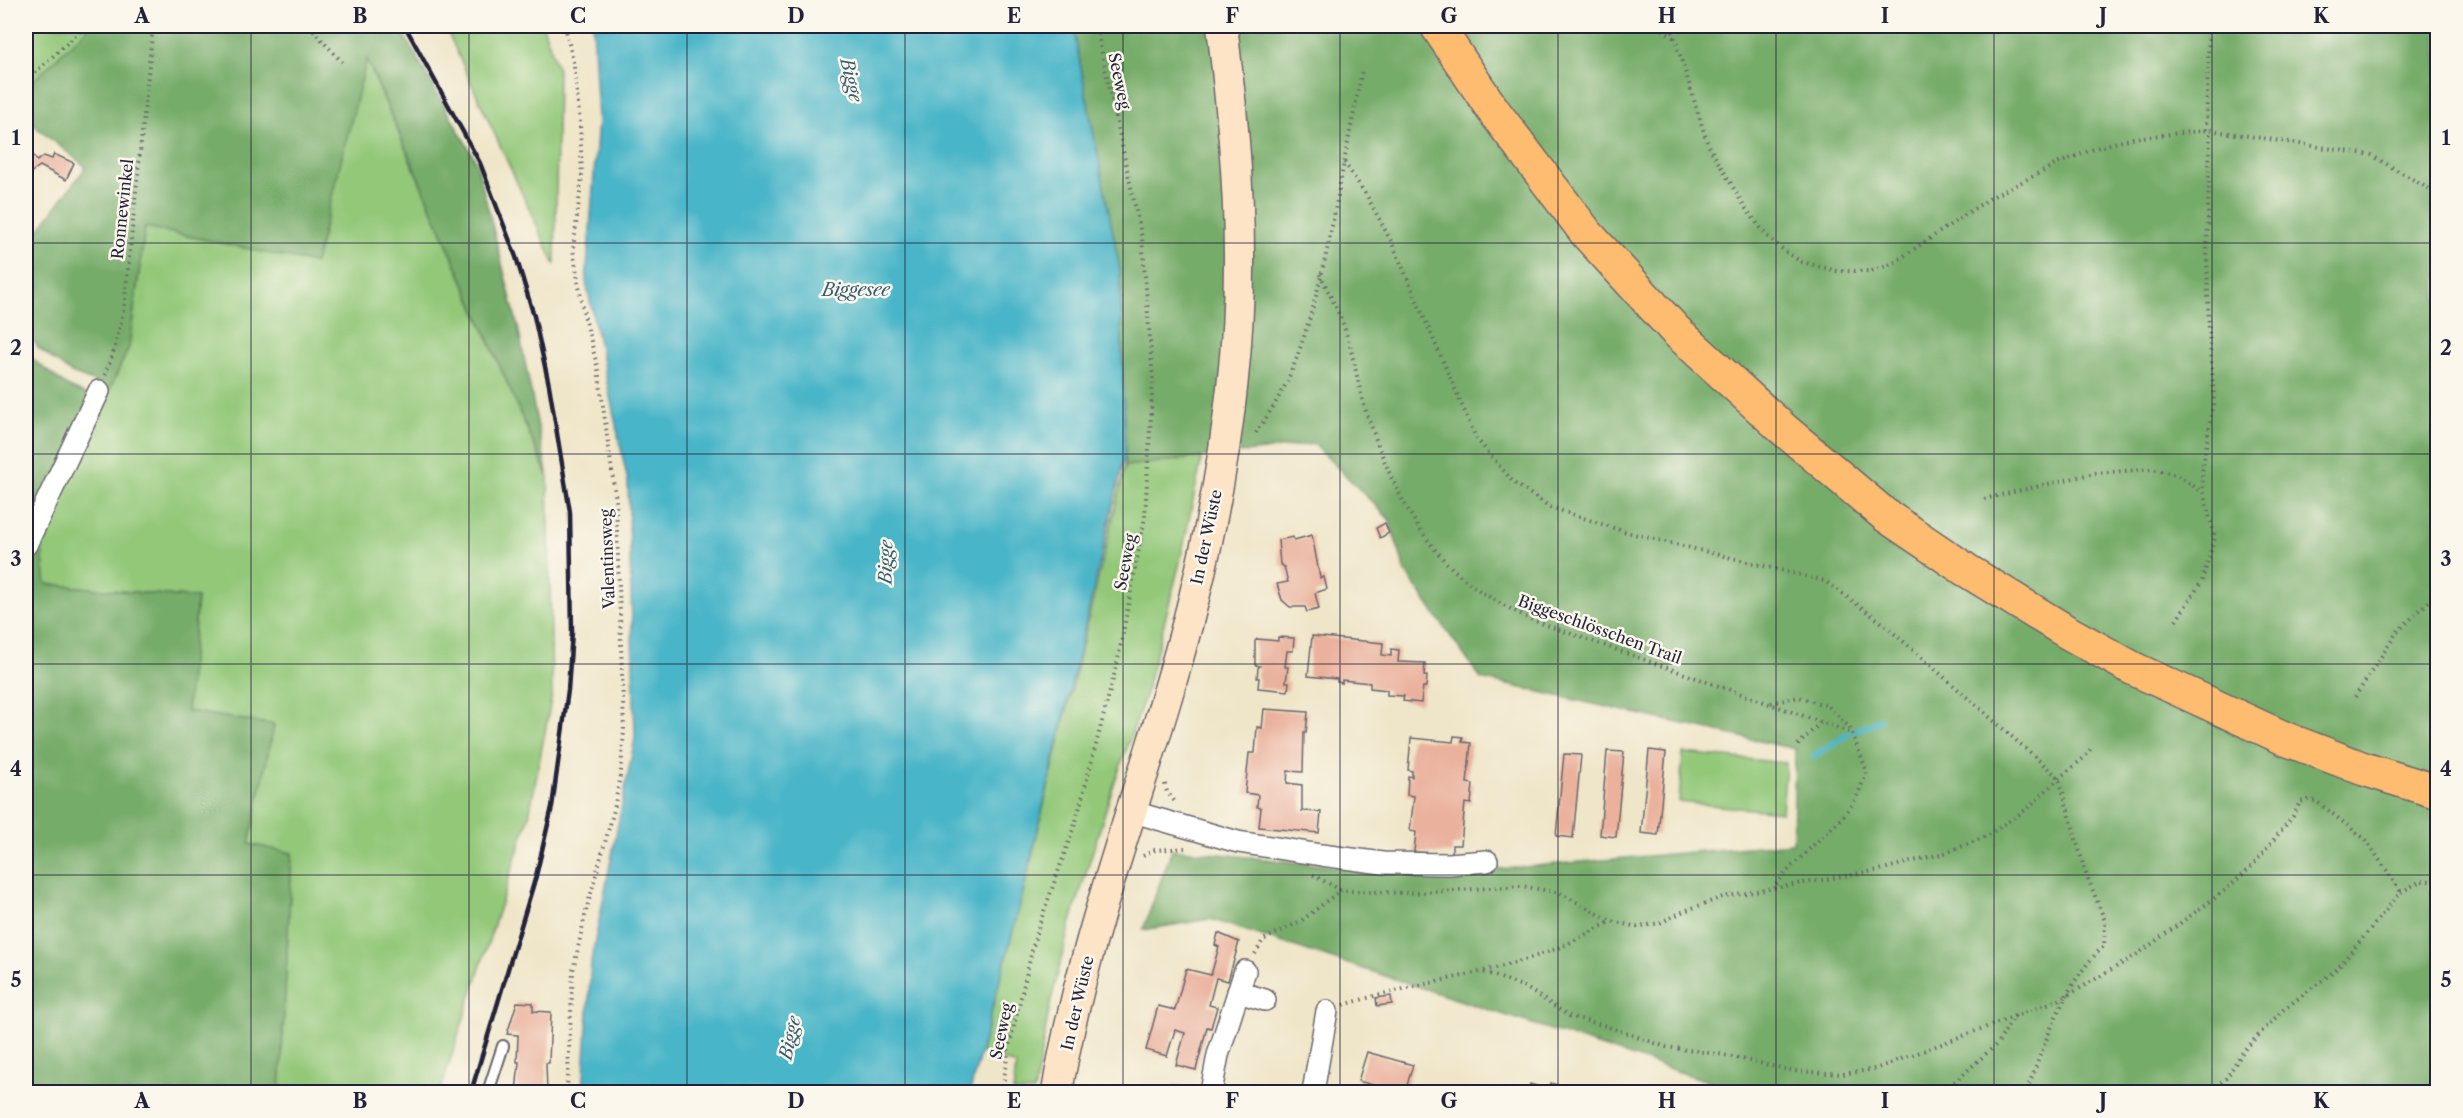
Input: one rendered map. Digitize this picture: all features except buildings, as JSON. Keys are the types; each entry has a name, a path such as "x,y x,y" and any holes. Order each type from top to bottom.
{"main road":[{"name":"In der Wüste","path":"1057,1092 1080,985 1193,602 1228,427 1239,256 1234,123 1222,26"},
{"path":"1437,26 1493,110 1587,234 1676,332 1781,427 1885,515 1966,570 2067,632 2132,668 2286,739 2364,769 2438,792"}],"street":[{"path":"26,545 99,391"},
{"path":"1130,811 1238,842 1383,863 1449,864 1487,861"},
{"path":"1211,1092 1218,1055 1245,971"},
{"path":"1238,992 1265,1000"},
{"path":"1313,1092 1327,1011"}],"lane":[{"path":"489,1092 503,1046"}],"path":[{"path":"26,81 86,26"},
{"name":"Ronnewinkel","path":"99,391 115,347 124,308 153,26"},
{"path":"309,26 342,62"},
{"name":"Valentinsweg","path":"565,26 576,89 582,177 573,250 581,300 598,369 616,501 624,730 621,770 614,810 586,911 573,971 567,1092"},
{"name":"Seeweg","path":"1002,1092 1008,1051 1036,934 1076,821 1118,664 1145,517 1153,379 1142,238 1096,26"},
{"path":"1658,26 1676,39"},
{"path":"1671,26 1708,146 1746,209 1767,236 1787,253 1802,261 1837,271 1871,271 1892,264 1989,198 2059,163 2099,147 2133,138 2208,130 2371,155 2438,194"},
{"path":"2176,621 2202,580 2215,537 2203,492 2202,472 2214,397 2209,333 2207,256 2209,26"},
{"path":"1256,433 1288,378 1309,317 1362,71"},
{"path":"1344,162 1367,196 1392,243 1476,438 1514,483 1550,507 1626,532 1825,581 1880,621 2059,778 2085,871 2105,921 2104,946 2087,962 2063,998 2026,1092"},
{"name":"Biggeschlösschen Trail","path":"1320,273 1344,327 1366,409 1394,484 1412,517 1437,552 1468,583 1497,603 1532,620 1852,733"},
{"path":"1984,499 2095,473 2152,469 2177,475 2203,492"},
{"path":"2355,697 2397,632 2438,593"},
{"path":"1770,704 1798,697 1828,706 1852,733 1867,772 1856,799 1842,818 1791,867 1773,888"},
{"path":"1798,745 1820,723"},
{"path":"1276,848 1294,865 1341,890 1408,893 1521,886 1560,893 1611,921 1637,927 1660,923 1684,911 1723,897 1879,870 1948,852 1987,836 2027,809 2085,757 2093,746"},
{"path":"1484,972 1525,987 1569,1017 1606,1026 1666,1047 1724,1055 1794,1071 1843,1074 1875,1069 2063,998 2135,956 2227,888 2254,864 2293,816 2301,802 2316,801 2332,811 2366,840 2401,892"},
{"path":"2213,1092 2227,1077 2244,1050 2283,1010 2337,969 2401,892 2421,880 2438,881"},
{"path":"1245,971 1263,940 1302,921 1341,890"},
{"path":"1327,1011 1377,995 1484,972 1554,950 1611,921"},
{"path":"1939,1092 1957,1080 1998,1043 2016,1014"}],"green space":[{"path":"26,26 90,26 26,88"},
{"path":"90,26 399,26 476,161 518,327 548,477 367,59 315,263 145,227 129,347 41,540 46,584 197,598 187,711 274,725 249,844 292,853 280,1092 26,1092 26,603 30,578 26,559 26,364 31,358 67,386 89,396 95,382 71,373 38,348 26,328 26,229 38,231 86,167 37,128 32,121 26,119 26,88"},
{"path":"445,26 543,26 558,70 555,265"},
{"path":"1073,26 2437,26 2438,868 2431,866 2428,886 2438,918 2437,1092 1741,1092 1210,919 1143,930 1172,849 1424,876 1793,843 1795,749 1481,679 1406,573 1389,519 1314,444 1125,466 1120,270"},
{"path":"366,58 548,477 552,695 529,816 440,1092 280,1092 292,853 249,844 274,725 187,711 197,598 45,584 41,540 129,347 145,227 315,263"},
{"path":"1202,457 1180,562 1145,696 1110,796 1069,928 1050,1005 1034,1092 1013,1092 1016,1065 981,1052 1023,893 1125,466"},
{"path":"1683,753 1786,763 1782,812 1679,802"}],"water":[{"name":"Biggesee","path":"593,26 1073,26 1120,270 1125,454 1023,893 970,1092 583,1092 591,961 635,738 628,482 586,282 598,120"}],"waterway":[{"path":"1855,731 1881,720"},
{"path":"1814,756 1848,734"}],"railway":[{"path":"405,26 480,163 516,257 534,316 549,385 570,512 572,632 568,690 552,807 536,876 471,1092"}],"water label":[{"name":"Bigge","path":"851,80"},
{"name":"Bigge","path":"886,562"},
{"name":"Bigge","path":"790,1038"}]}
